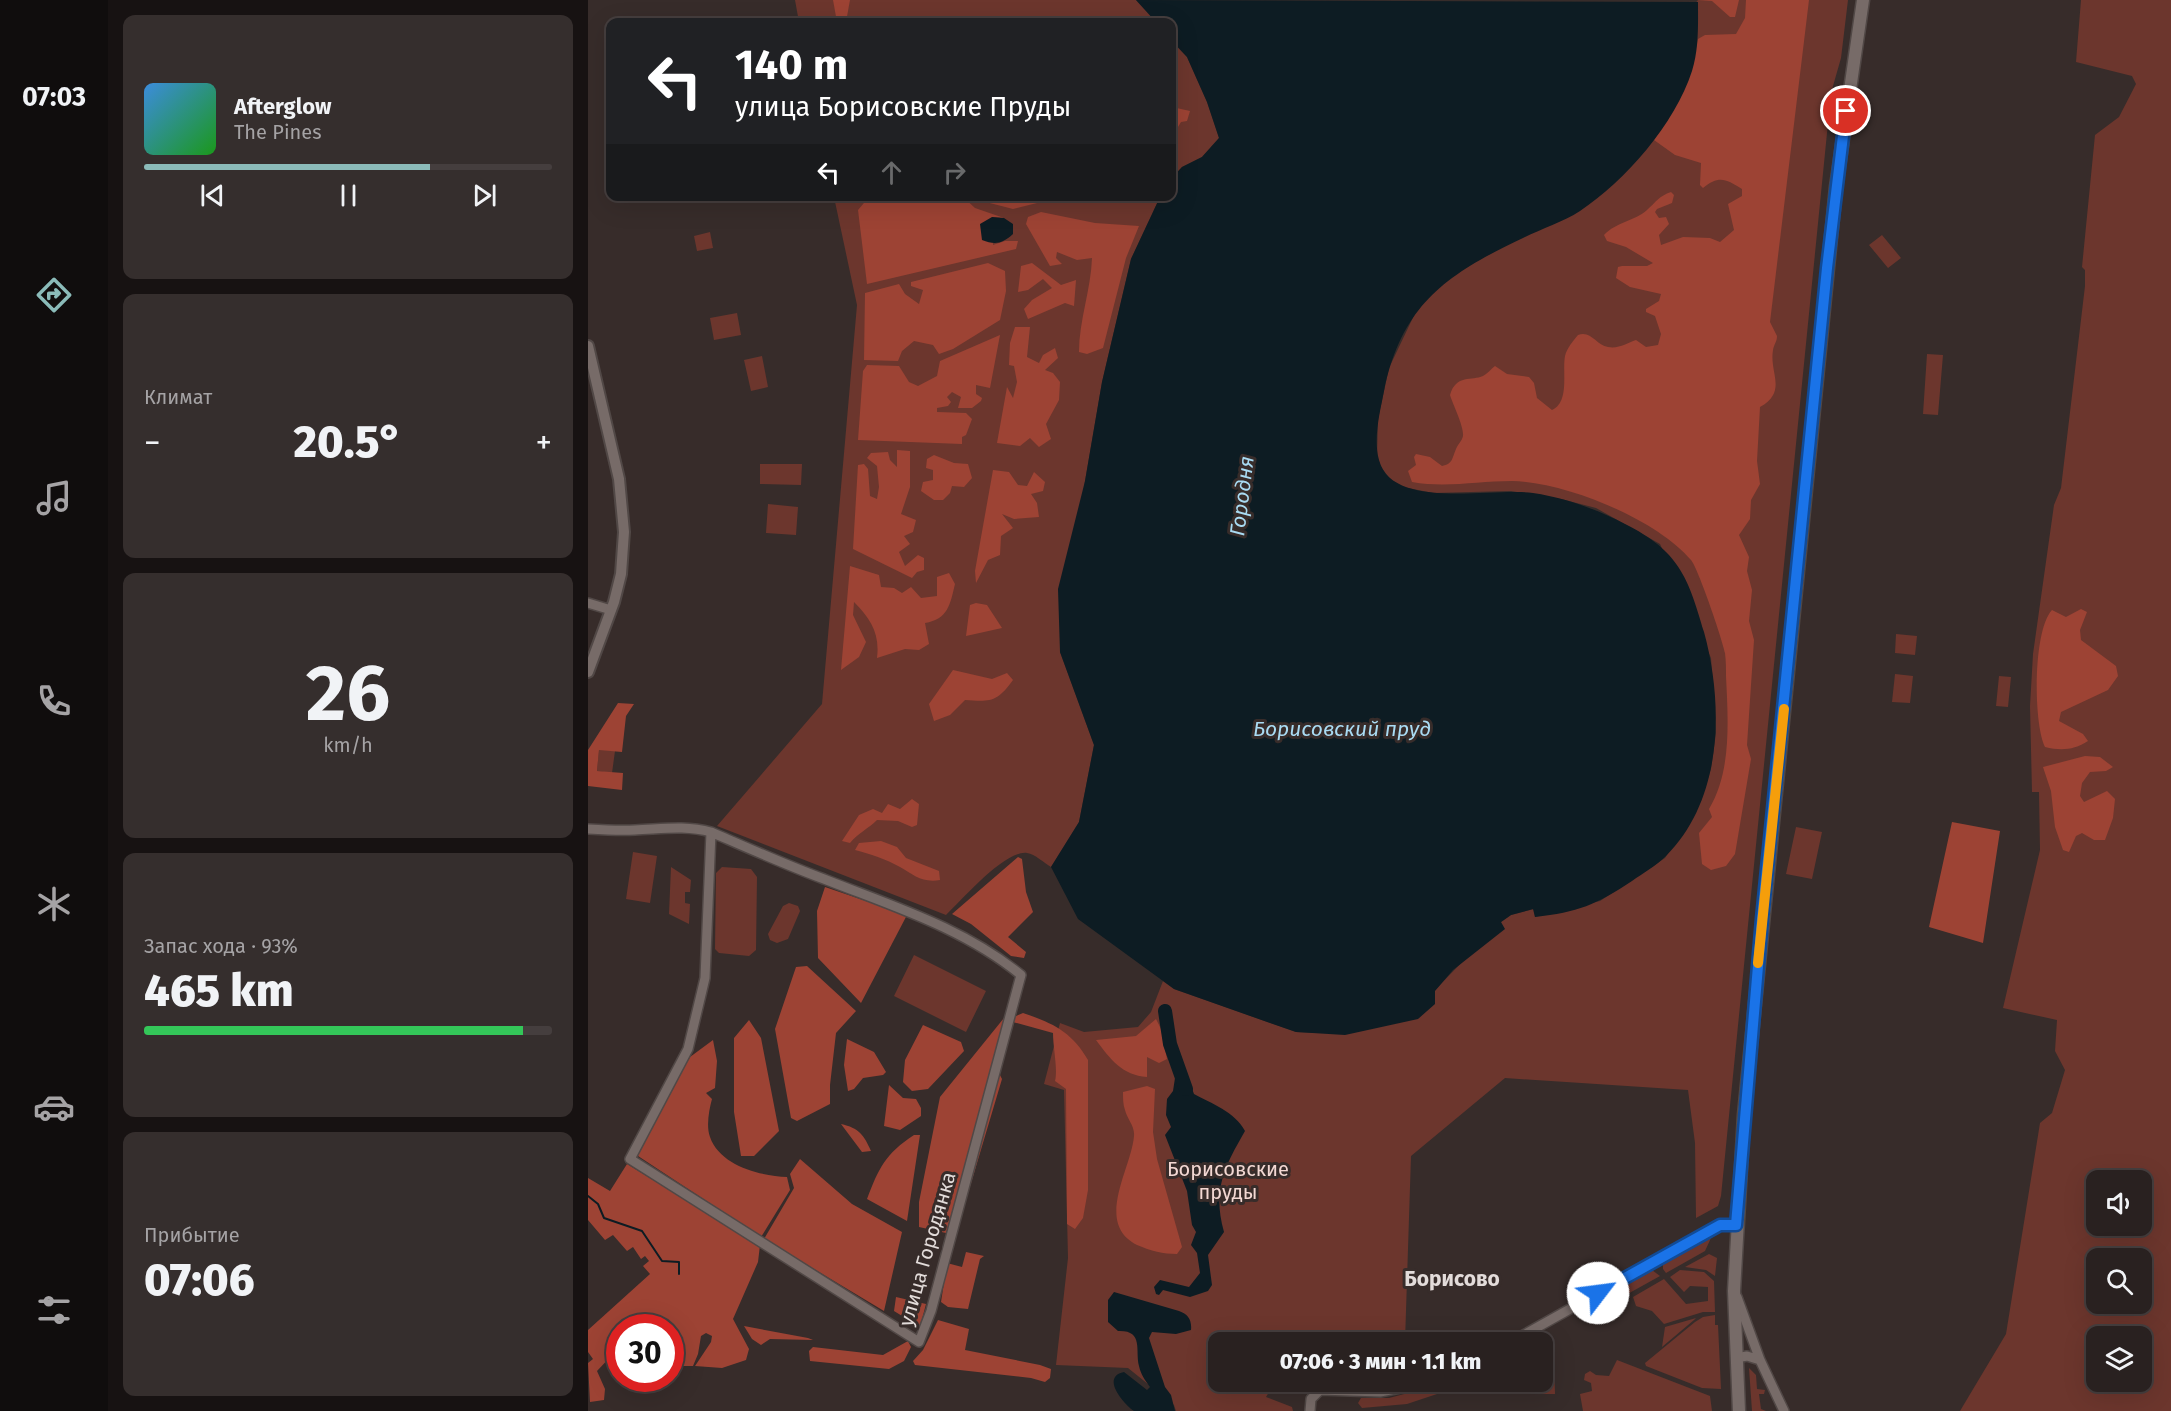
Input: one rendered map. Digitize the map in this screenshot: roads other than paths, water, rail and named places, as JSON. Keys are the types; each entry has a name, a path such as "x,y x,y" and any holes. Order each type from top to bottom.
{"main road":[{"path":"1739,1411 1734,1291 1736,1225 1761,932 1827,268 1863,0"}],"street":[{"path":"588,346 620,480 624,519 621,574 611,610 588,672"},
{"path":"588,603 611,610"},
{"name":"улица Городянка","path":"588,829 633,831 694,827 711,832 925,918 979,946 1021,975 931,1311 919,1342 630,1159 688,1049 705,978 711,832"},
{"path":"1529,1332 1720,1225 1736,1225"},
{"path":"1734,1291 1760,1360 1784,1411"},
{"path":"1735,1338 1744,1338 1760,1360"},
{"path":"1736,1358 1747,1356 1760,1360"},
{"path":"1310,1411 1313,1395 1318,1392"}],"water":[{"name":"Борисовский пруд","path":"1136,0 1698,2 1697,46 1692,71 1684,91 1661,131 1631,167 1597,199 1580,211 1496,251 1450,279 1416,314 1403,335 1392,361 1378,426 1377,452 1388,476 1403,486 1446,493 1533,493 1569,501 1625,524 1643,534 1670,556 1679,568 1692,596 1704,632 1710,660 1715,690 1716,720 1714,750 1708,779 1699,807 1685,833 1662,860 1597,902 1563,913 1535,917 1533,909 1511,915 1501,922 1505,929 1453,970 1435,991 1435,1004 1418,1019 1345,1035 1296,1032 1174,989 1078,919 1051,867 1079,822 1094,745 1060,652 1058,589 1085,481 1102,382 1131,259 1158,201 1176,201 1176,174 1182,167 1202,157 1219,138 1207,102 1187,57 1176,45 1176,18 1152,18"},
{"path":"992,217 1004,218 1013,224 1013,234 998,243 982,240 980,224"},
{"path":"1185,1070 1194,1094 1229,1113 1245,1131 1222,1179 1219,1203 1224,1232 1208,1255 1212,1285 1208,1291 1190,1297 1163,1290 1159,1295 1156,1294 1154,1287 1160,1280 1189,1287 1200,1273 1197,1253 1191,1245 1196,1232 1192,1225 1187,1191 1165,1135 1171,1127 1166,1115 1167,1099 1173,1091 1175,1078"},
{"path":"1114,1292 1179,1311 1189,1318 1191,1330 1176,1334 1152,1332 1149,1338 1175,1411 1134,1411 1116,1391 1114,1379 1124,1372 1147,1390 1150,1387 1140,1369 1135,1337 1132,1334 1118,1331 1108,1322 1108,1300"}],"waterway":[{"name":"Городня","path":"1165,1011 1170,1044 1186,1089"},
{"path":"588,1196 598,1204 604,1218 642,1231 662,1261 679,1262 679,1274"}],"district":[{"name":"Борисово","path":"1452,1279"}],"park label":[{"name":"Борисовские пруды","path":"1228,1180"}]}
